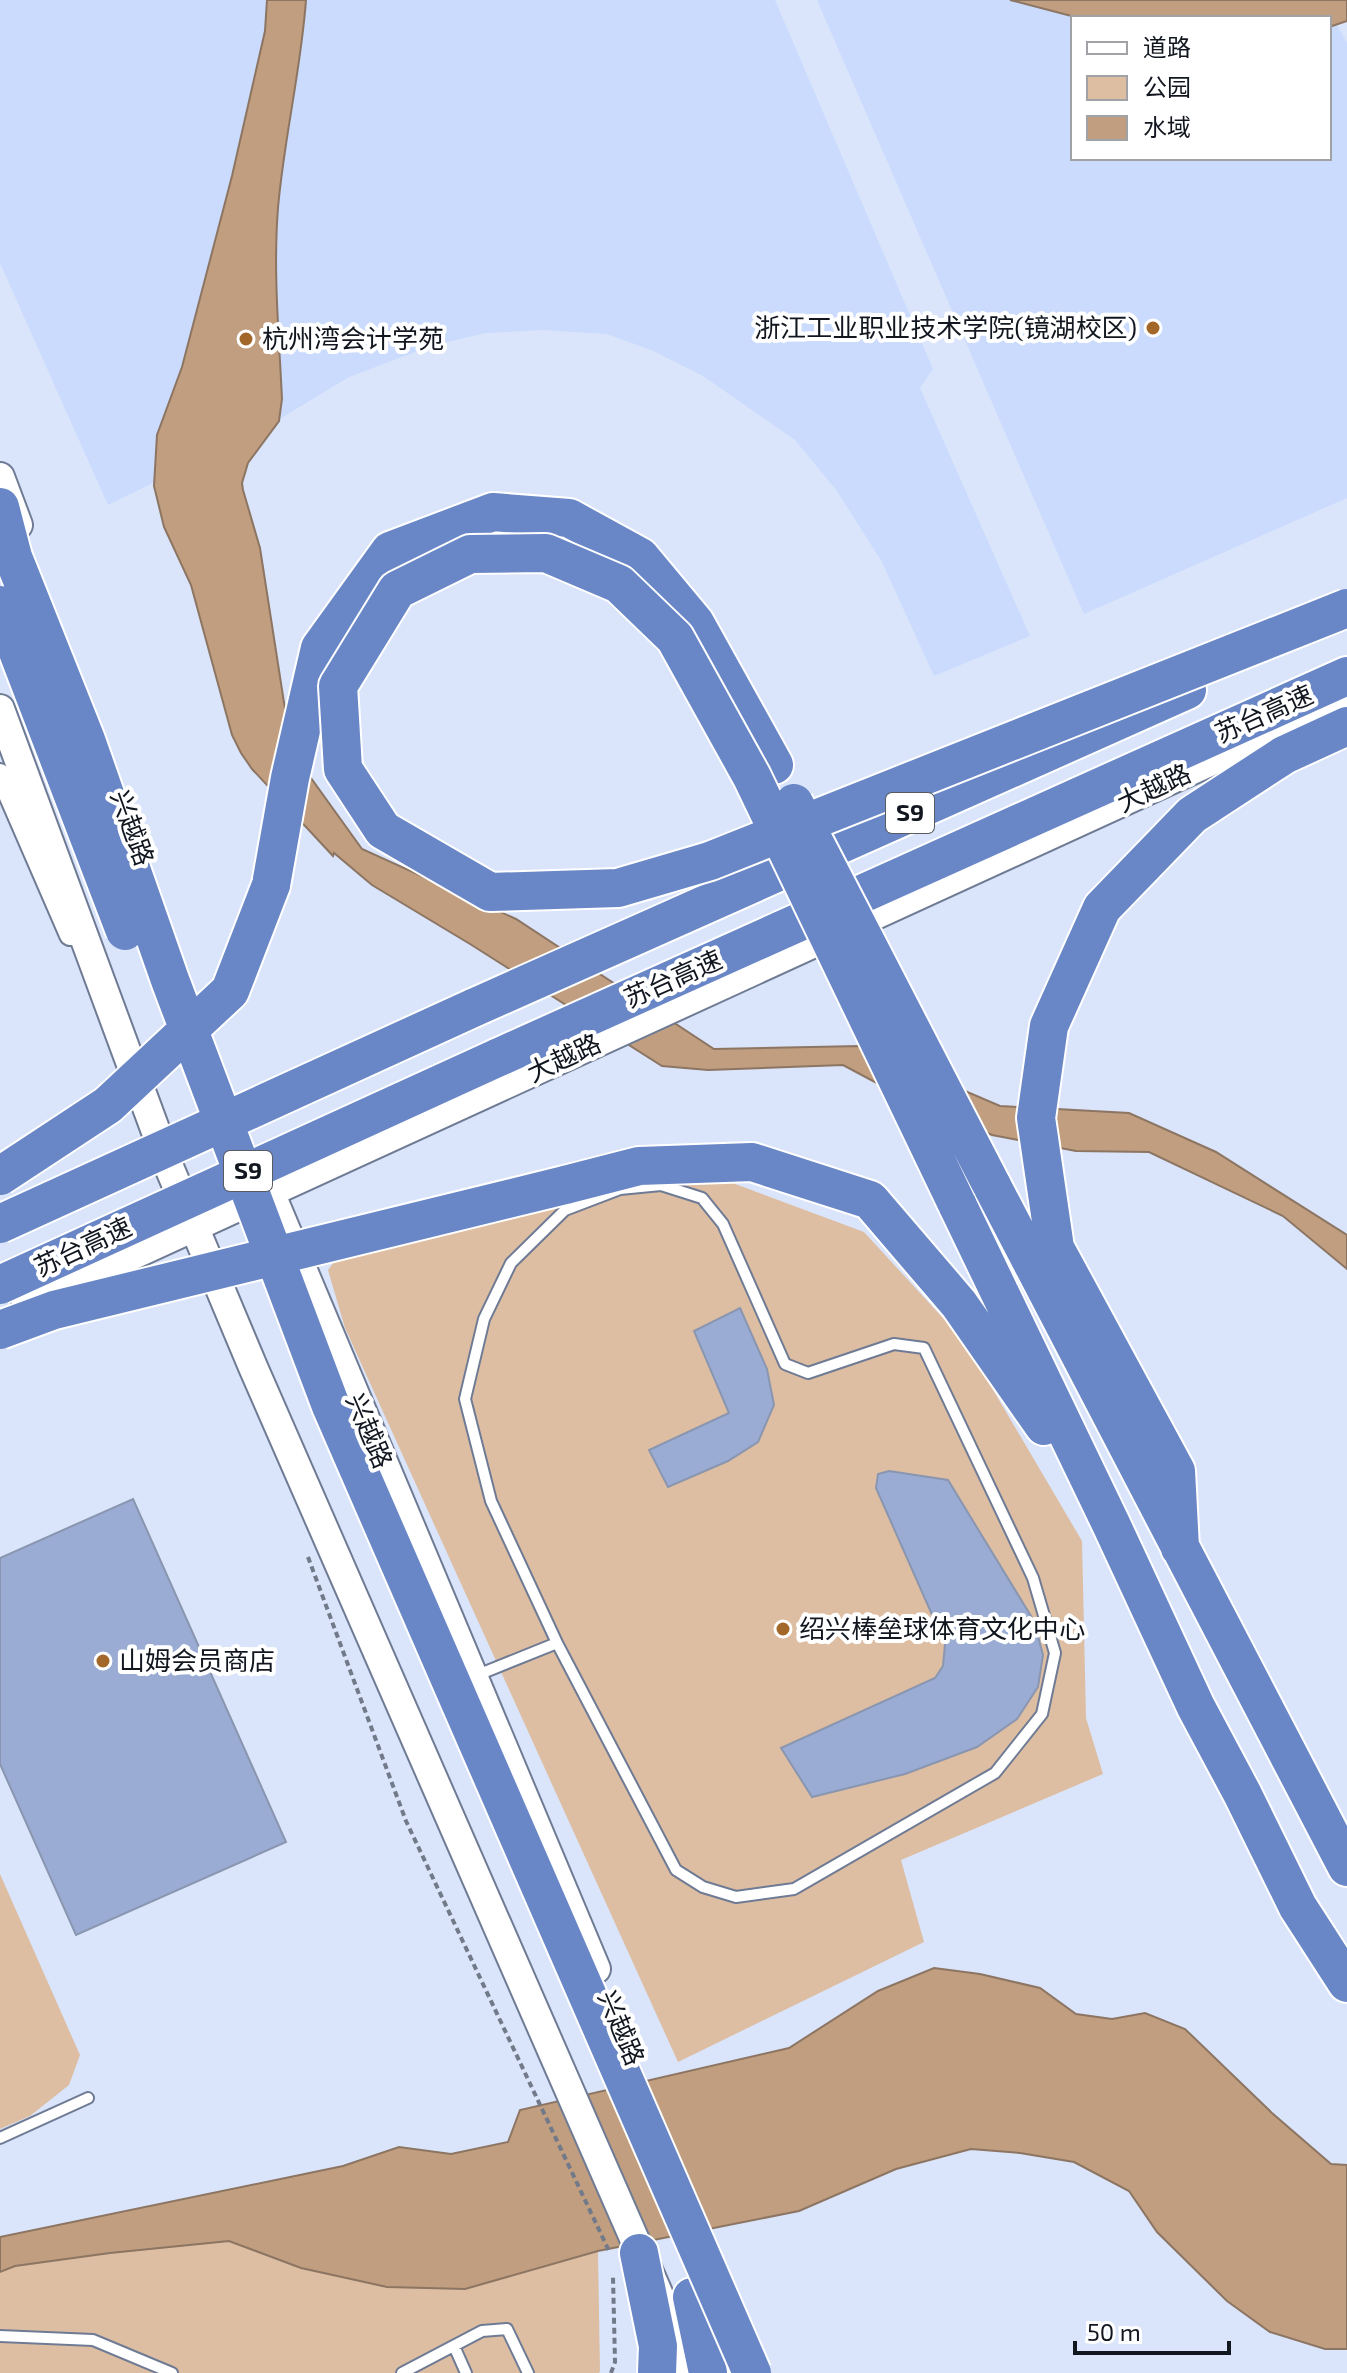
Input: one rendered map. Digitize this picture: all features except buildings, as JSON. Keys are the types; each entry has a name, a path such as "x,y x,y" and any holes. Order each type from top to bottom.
{"highway":[{"path":"0,507 6,542 86,740 170,980 331,1406 752,2373"},
{"path":"0,1176 108,1105 230,991 271,885 290,778 320,648 390,551 493,512 569,518 640,557 695,623 781,779 1347,1867"},
{"path":"1347,608 1169,678 784,831 769,837 754,843 710,861 618,888 490,892 383,830 343,769 338,686 397,590 470,554 546,553 619,584 675,638 759,792 773,820 780,834 1196,1707 1298,1907 1347,1983"},
{"path":"0,605 311,1415 692,2297 708,2373"},
{"name":"苏台高速","path":"0,1224 286,1091 1347,618"},
{"name":"苏台高速","path":"0,1285 1347,676"},
{"path":"1180,1548 1176,1471 1055,1248 1036,1118 1049,1026 1102,908 1192,815 1284,755 1347,726"},
{"path":"0,1330 54,1310 639,1166 752,1162 870,1200 959,1304 1111,1524"},
{"path":"621,2261 658,2346 657,2373"}],"main road":[{"name":"兴越路","path":"0,477 233,1101 767,2373"},
{"path":"0,1207 1347,595"},
{"name":"大越路","path":"0,1316 1347,699"},
{"path":"0,709 157,1136 194,1228 565,2084 621,2261 693,2373"}],"street":[{"path":"0,774 157,1136"}],"lane":[{"path":"661,1185 702,1198 723,1224 785,1364 808,1373 894,1344 924,1348 1033,1578 1055,1653 1042,1714 995,1773 794,1889 736,1897 703,1887 676,1870 557,1643 491,1501 465,1399 484,1319 511,1263 565,1210 620,1189 661,1185"},
{"path":"473,1677 557,1643"},
{"path":"0,2138 88,2098"},
{"path":"402,2373 482,2331 507,2329 528,2373"},
{"path":"0,2336 93,2340 172,2373"},
{"path":"454,2346 466,2373"}],"path":[{"path":"302,1543 406,1821 535,2094 621,2261 615,2362 611,2373"}],"shaded area":[{"name":"杭州湾会计学苑","path":"0,0 775,0 933,369 920,388 1030,636 934,676 882,562 837,491 795,440 703,376 651,350 607,334 542,330 486,333 434,345 349,377 263,429 108,505 0,263"},
{"name":"浙江工业职业技术学院(镜湖校区)","path":"817,0 1328,0 1329,10 1347,43 1347,498 1084,614"}],"green space":[{"name":"绍兴棒垒球体育文化中心","path":"650,1177 722,1179 864,1232 965,1342 1082,1541 1086,1718 1103,1774 901,1860 924,1942 678,2062 345,1328 328,1270 340,1254"},
{"path":"0,1874 80,2055 69,2085 30,2116 0,2129"},
{"path":"229,2241 301,2268 387,2287 465,2289 598,2251 600,2371 0,2373 0,2272 15,2266 110,2253"}],"water":[{"path":"267,0 306,0 278,208 276,279 282,399 279,421 248,463 242,483 260,548 285,709 311,778 362,849 516,919 714,1049 860,1046 1000,1106 1129,1113 1216,1152 1347,1235 1347,1269 1283,1216 1149,1152 1076,1151 992,1135 888,1089 843,1065 708,1070 662,1066 372,885 334,853 333,856 252,769 232,735 191,585 164,527 154,486 157,435 182,367 232,176 265,31"},
{"path":"1010,0 1347,0 1347,21 1331,26 1331,16 1071,16"},
{"path":"934,1968 980,1974 1040,1988 1076,2014 1112,2019 1145,2013 1185,2029 1272,2113 1331,2164 1347,2165 1347,2349 1325,2349 1270,2332 1227,2301 1157,2232 1129,2191 1074,2162 971,2149 896,2169 799,2211 598,2251 465,2289 387,2287 301,2268 229,2241 110,2253 15,2266 0,2272 0,2237 343,2166 399,2147 451,2154 508,2142 520,2110 789,2048 878,1991"}],"place":[{"name":"浙江工业职业技术学院(镜湖校区)","path":"1153,328"},
{"name":"杭州湾会计学苑","path":"246,339"},
{"name":"绍兴棒垒球体育文化中心","path":"783,1629"},
{"name":"山姆会员商店","path":"103,1661"}]}
